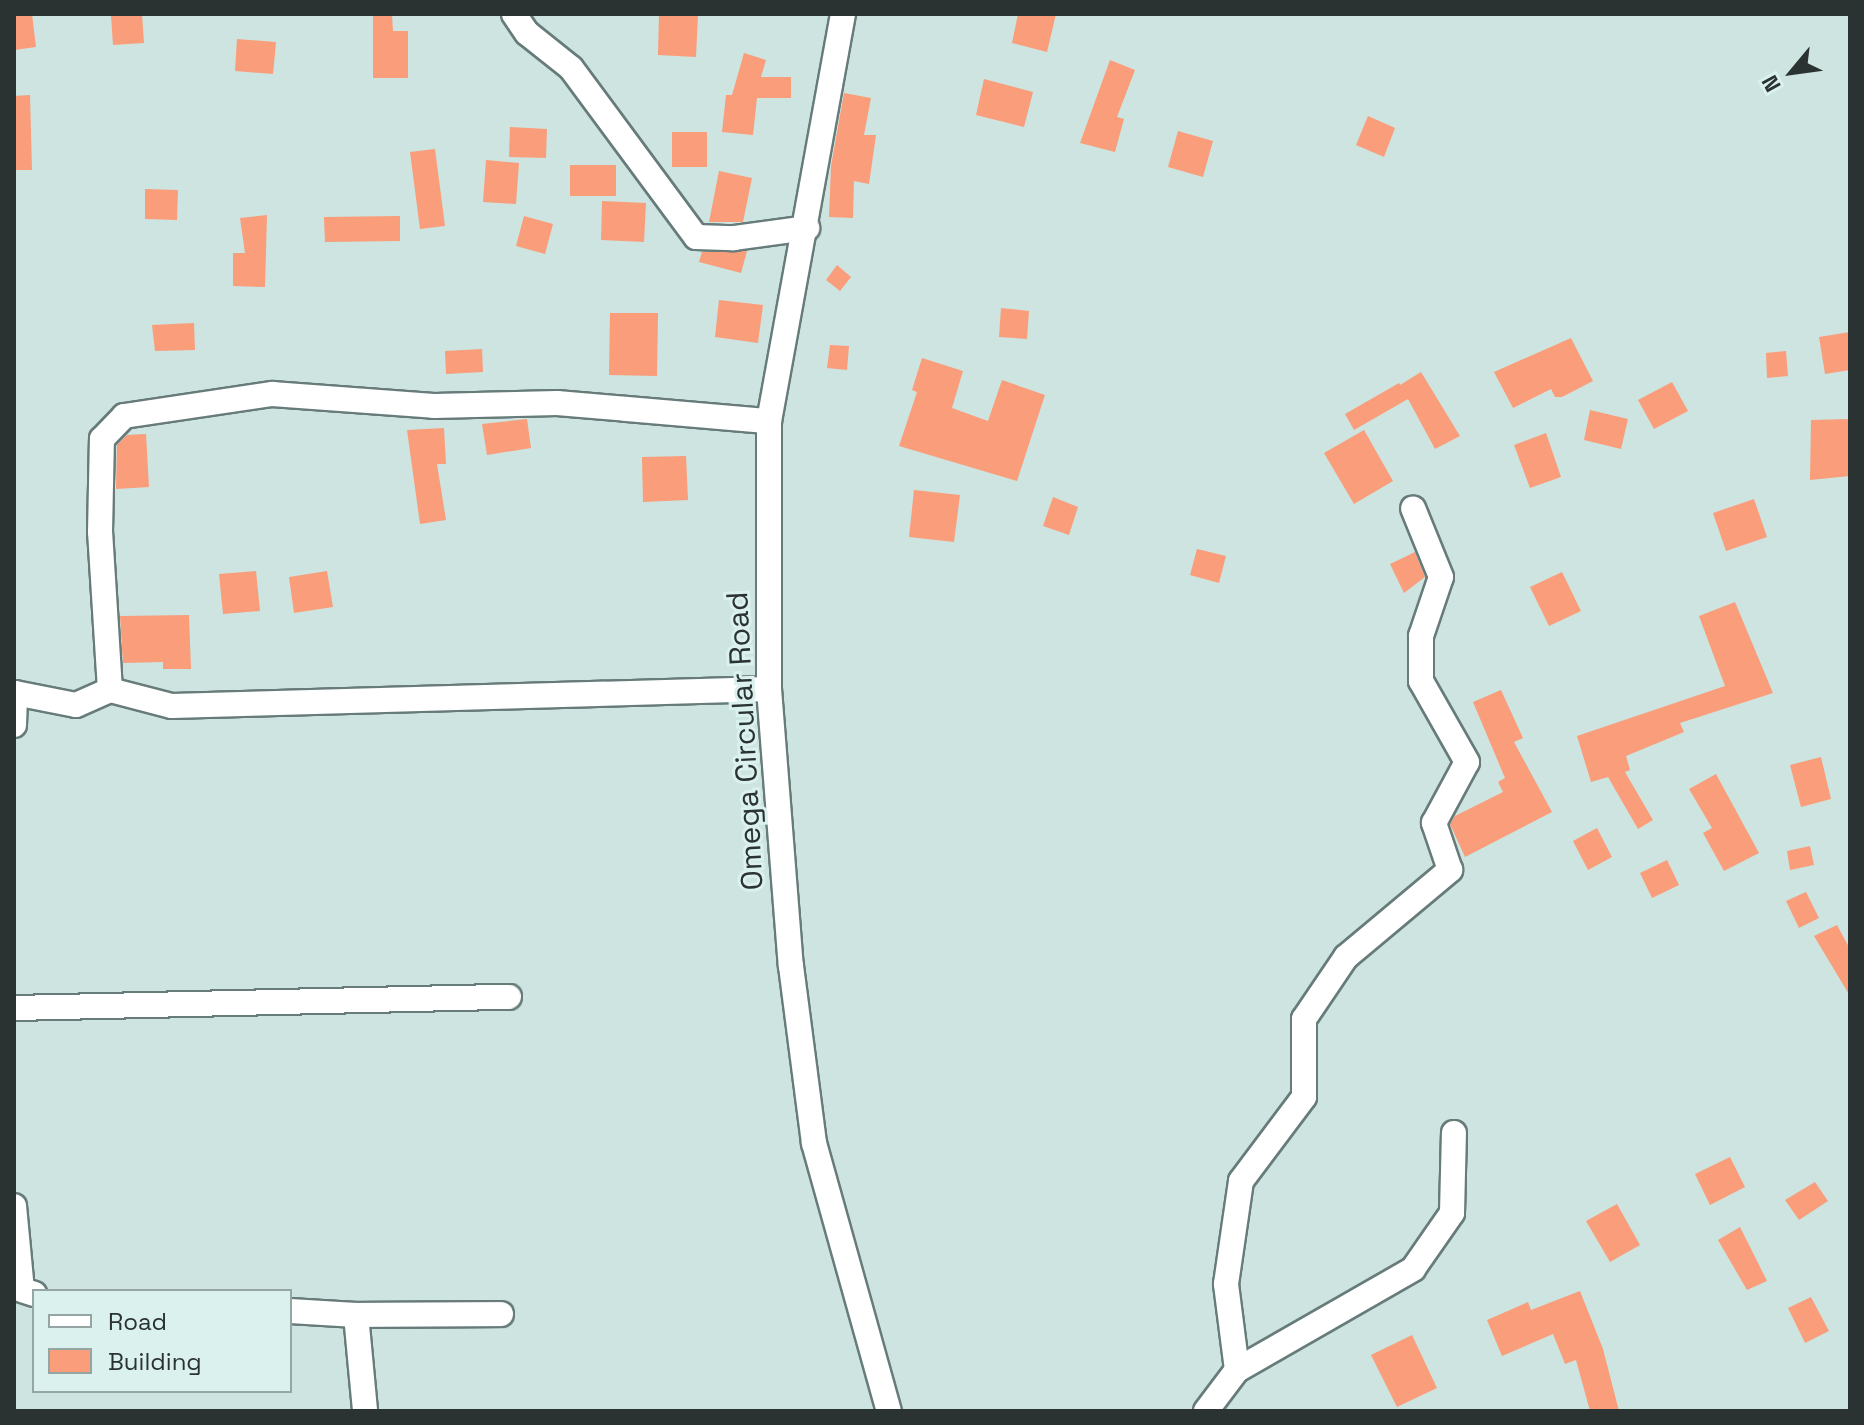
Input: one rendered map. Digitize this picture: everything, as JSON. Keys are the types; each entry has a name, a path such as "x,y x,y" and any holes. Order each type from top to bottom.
{"street":[{"path":"514,14 527,33 571,68 696,237 734,238 807,228"},
{"name":"Omega Circular Road","path":"843,14 807,228 769,421 769,689 791,966 814,1143 889,1411"},
{"path":"110,690 100,532 102,439 124,416 272,394 434,406 557,403 769,421"},
{"path":"1237,1370 1226,1284 1241,1181 1304,1097 1304,1019 1346,957 1450,870 1434,823 1467,762 1421,681 1421,636 1441,577 1413,508"},
{"path":"14,725 14,693 76,705 110,690 172,706 769,689"},
{"path":"14,1008 509,997"},
{"path":"1206,1411 1237,1370 1413,1269 1452,1213 1454,1133"},
{"path":"14,1206 23,1293"},
{"path":"292,1311 356,1315 501,1314"},
{"path":"356,1315 365,1411"}],"building":[{"path":"14,14 32,14 36,47 14,50"},
{"path":"142,14 144,43 113,45 111,16"},
{"path":"373,14 392,14 393,31 408,31 408,78 373,78"},
{"path":"659,14 698,14 696,57 658,55"},
{"path":"1018,14 1056,14 1047,52 1012,43"},
{"path":"237,39 276,42 273,74 235,71"},
{"path":"744,53 766,60 761,77 791,77 791,98 757,98 753,135 722,132 726,95 732,95"},
{"path":"1110,60 1135,70 1117,117 1124,119 1115,152 1080,143"},
{"path":"984,79 1033,92 1024,127 976,115"},
{"path":"844,93 871,98 864,135 876,135 869,184 854,181 853,218 829,217 831,166"},
{"path":"30,95 32,170 14,170 14,96"},
{"path":"1368,116 1395,128 1384,157 1356,145"},
{"path":"510,127 547,129 546,158 509,157"},
{"path":"1178,131 1213,141 1203,177 1168,167"},
{"path":"672,132 707,132 707,167 672,167"},
{"path":"435,149 445,226 420,229 410,152"},
{"path":"486,160 519,163 516,204 483,202"},
{"path":"570,165 616,165 616,196 570,196"},
{"path":"719,171 752,178 743,222 709,222"},
{"path":"145,189 178,190 177,220 145,219"},
{"path":"602,201 646,203 644,242 601,240"},
{"path":"267,215 265,287 233,286 233,253 245,253 240,218"},
{"path":"400,216 400,241 325,242 324,217"},
{"path":"524,216 553,224 545,254 516,246"},
{"path":"747,251 741,273 699,262 702,252"},
{"path":"837,265 851,277 840,291 826,280"},
{"path":"719,300 763,305 758,343 715,337"},
{"path":"1001,308 1029,311 1027,339 999,337"},
{"path":"610,313 658,313 657,376 609,375"},
{"path":"194,323 195,350 155,351 152,325"},
{"path":"1850,332 1850,370 1825,374 1819,337"},
{"path":"1571,338 1593,381 1562,397 1555,397 1551,389 1513,408 1494,372"},
{"path":"830,345 849,346 847,370 827,368"},
{"path":"482,349 483,372 446,374 445,351"},
{"path":"1786,351 1788,376 1767,378 1766,353"},
{"path":"922,358 963,371 952,408 988,421 1002,380 1045,395 1017,481 899,446 917,392 912,390"},
{"path":"1421,372 1460,436 1435,449 1408,399 1354,430 1345,414"},
{"path":"1672,382 1688,411 1654,429 1638,400"},
{"path":"1590,410 1628,419 1621,449 1584,440"},
{"path":"527,419 531,448 487,455 482,424"},
{"path":"1850,419 1850,476 1810,480 1811,420"},
{"path":"444,428 446,464 437,464 446,520 420,524 407,430"},
{"path":"1364,430 1393,481 1354,504 1324,453"},
{"path":"1546,433 1561,477 1530,488 1514,445"},
{"path":"146,434 149,487 116,489 117,445 127,435"},
{"path":"686,456 688,500 643,502 642,457"},
{"path":"914,490 960,495 954,542 909,537"},
{"path":"1053,497 1078,507 1069,535 1043,526"},
{"path":"1754,499 1767,537 1726,551 1713,513"},
{"path":"1197,549 1226,556 1219,583 1190,575"},
{"path":"1415,552 1425,577 1404,593 1390,564"},
{"path":"256,571 260,611 223,614 219,574"},
{"path":"327,571 333,607 294,613 289,577"},
{"path":"1562,572 1581,611 1549,626 1530,587"},
{"path":"1735,602 1773,693 1680,723 1684,732 1626,756 1630,770 1625,772 1653,820 1638,829 1608,777 1591,782 1577,736 1725,686 1699,616"},
{"path":"189,615 191,669 163,669 163,662 123,663 120,616"},
{"path":"1501,690 1523,738 1514,742 1552,812 1465,857 1450,824 1455,816 1503,792 1498,782 1505,778 1473,702"},
{"path":"1821,757 1831,799 1801,807 1790,765"},
{"path":"1716,774 1759,853 1724,871 1703,833 1712,828 1689,789"},
{"path":"1597,828 1612,857 1588,870 1573,841"},
{"path":"1810,846 1814,865 1790,870 1787,851"},
{"path":"1667,860 1679,885 1652,898 1640,873"},
{"path":"1806,892 1819,918 1799,928 1786,901"},
{"path":"1837,925 1850,949 1850,996 1814,936"},
{"path":"1730,1157 1745,1187 1710,1205 1695,1174"},
{"path":"1815,1182 1828,1201 1799,1220 1785,1200"},
{"path":"1617,1204 1640,1245 1610,1262 1586,1221"},
{"path":"1740,1227 1767,1281 1747,1290 1718,1240"},
{"path":"1580,1291 1603,1349 1619,1411 1590,1411 1576,1360 1565,1364 1553,1334 1502,1356 1487,1320 1528,1302 1531,1310"},
{"path":"1811,1297 1829,1331 1805,1343 1788,1308"},
{"path":"1412,1335 1437,1388 1397,1407 1371,1355"}]}
